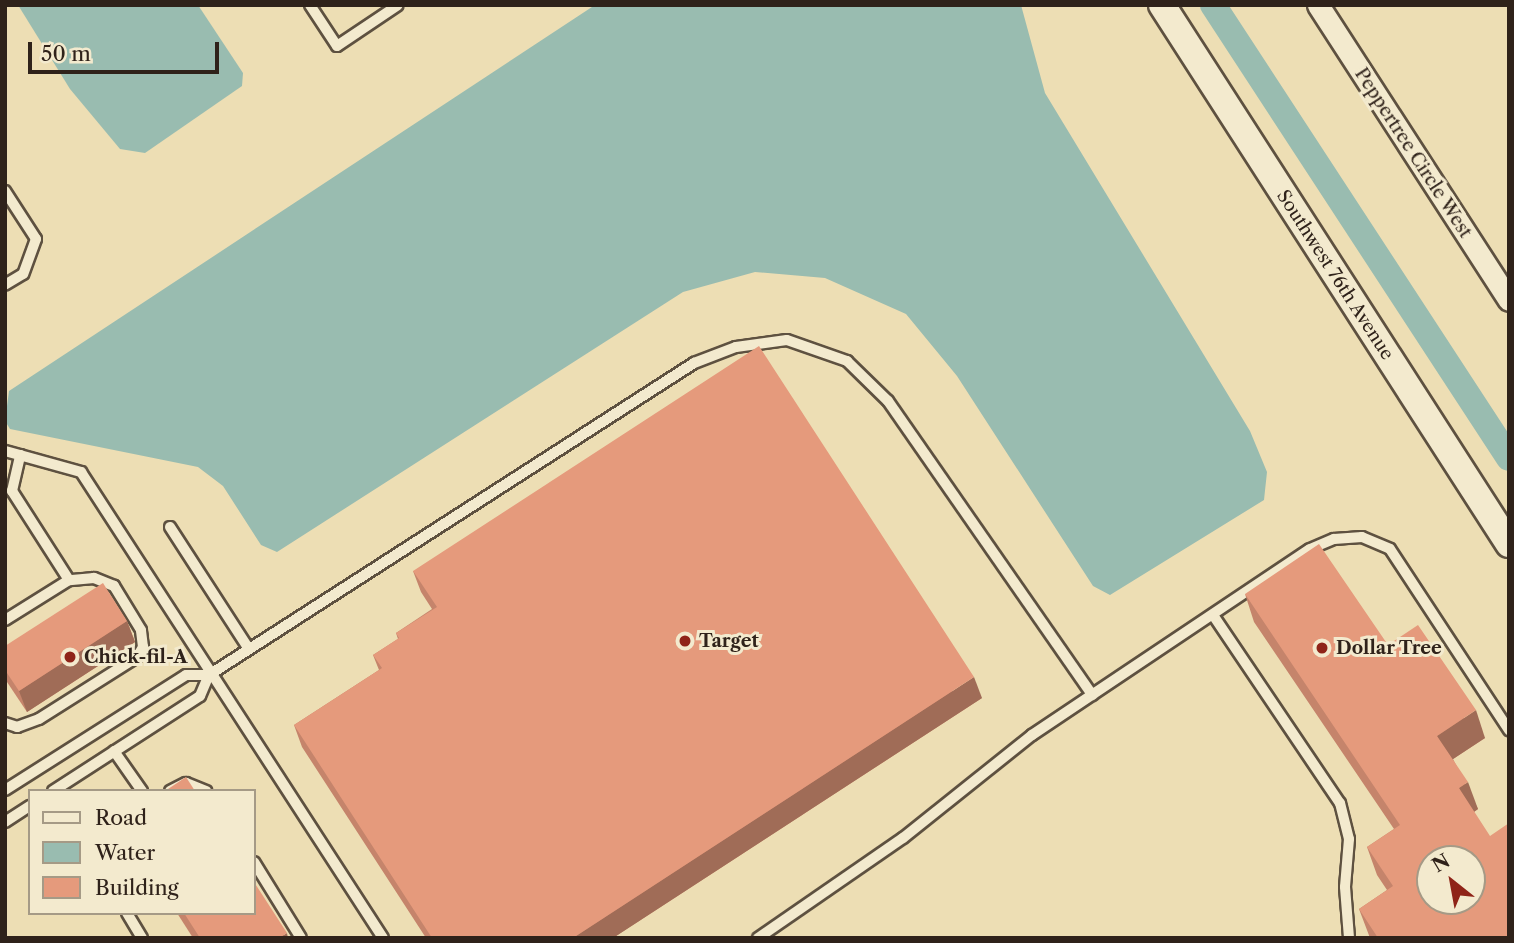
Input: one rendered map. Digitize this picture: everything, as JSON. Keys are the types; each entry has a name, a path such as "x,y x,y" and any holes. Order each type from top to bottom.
{"street":[{"name":"Southwest 76th Avenue","path":"1162,5 1509,544"},
{"name":"Peppertree Circle West","path":"1318,5 1509,300"}],"lane":[{"path":"310,5 337,46 398,5"},
{"path":"5,191 36,239 23,274 5,285"},
{"path":"5,790 186,675 209,675 694,363 736,347 787,340 847,361 888,401 1092,695"},
{"path":"5,451 81,471 209,675 383,938"},
{"path":"20,455 12,491 69,580"},
{"path":"170,527 249,649"},
{"path":"758,938 871,861 1032,735 1310,549 1334,539 1362,537 1390,549 1509,730"},
{"path":"5,620 69,580 94,578 114,586 141,629 143,647 136,657 39,719 17,727 5,723"},
{"path":"1213,615 1340,803 1349,839 1345,887 1349,938"},
{"path":"56,789 200,696 209,675"},
{"path":"114,751 141,789"},
{"path":"174,789 186,783 201,789"},
{"path":"5,822 28,807"},
{"path":"256,865 301,938"},
{"path":"128,915 142,938"}],"water":[{"path":"18,5 198,5 243,73 242,86 145,153 120,149 70,89"},
{"path":"595,5 1021,5 1045,93 1250,431 1267,472 1264,500 1110,595 1093,586 957,376 906,314 825,278 755,272 683,292 277,552 261,545 223,486 198,467 10,429 5,421 9,391"}],"building":[{"name":"Target","path":"759,346 974,677 573,938 432,938 294,725 382,668 373,655 399,638 396,633 437,607 413,571"},
{"path":"1319,544 1388,645 1418,625 1476,710 1437,736 1468,782 1459,788 1490,836 1509,823 1509,938 1378,938 1359,909 1393,886 1367,847 1400,825 1245,594"},
{"path":"103,583 127,621 19,691 5,670 5,646"},
{"path":"186,777 194,789 168,789"},
{"path":"256,885 287,933 279,938 200,938 185,915 256,915"}],"waterway":[{"path":"1213,5 1509,458"}],"place":[{"name":"Target","path":"685,641"},
{"name":"Dollar Tree","path":"1322,648"},
{"name":"Chick-fil-A","path":"70,657"}]}
